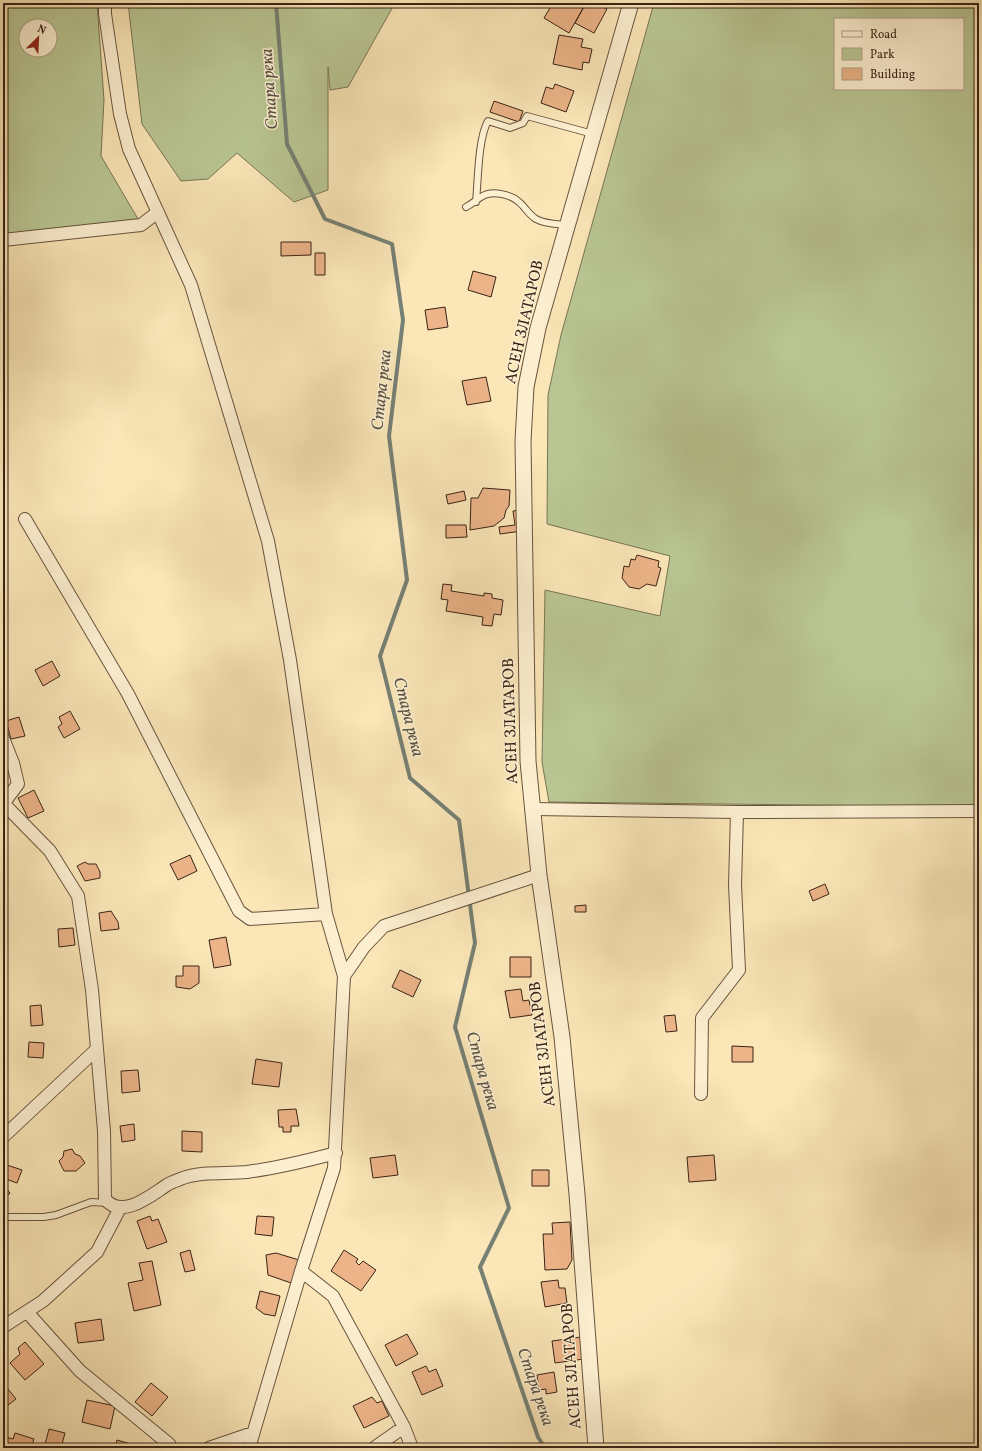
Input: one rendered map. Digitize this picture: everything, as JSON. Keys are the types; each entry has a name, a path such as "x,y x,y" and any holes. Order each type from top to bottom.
{"street":[{"path":"105,3 104,14 120,114 129,149 191,285 268,541 290,660 326,914 344,976 340,1022 336,1153 334,1168 301,1271 249,1448"},
{"name":"АСЕН ЗЛАТАРОВ","path":"596,1448 573,1147 562,1037 539,875 528,761 524,426 526,387 538,328 631,3"},
{"path":"3,240 141,225 158,212"},
{"path":"25,519 128,694 239,911 250,919 326,914"},
{"path":"3,738 13,763 18,784 3,804 50,851 78,896 92,990 104,1131 105,1199 108,1203 120,1208 145,1200 168,1184 192,1175 225,1174 286,1166 336,1153"},
{"path":"533,809 737,812 979,811"},
{"path":"700,1094 702,1018 739,970 735,885 737,812"},
{"path":"344,976 364,947 384,926 450,903 539,875"},
{"path":"3,1137 97,1049"},
{"path":"3,1327 43,1301 97,1252 120,1208"},
{"path":"301,1271 333,1296 404,1427 412,1448"},
{"path":"27,1312 80,1371 169,1444 171,1448"},
{"path":"374,1448 404,1427"},
{"path":"209,1448 253,1433"}],"lane":[{"path":"476,202 480,159 485,126 488,121 510,128 523,123 527,116 593,134"},
{"path":"466,208 476,202 481,196 494,193 508,195 518,202 535,219 542,222 568,225"},
{"path":"3,1217 44,1217 71,1210 91,1202 108,1203"}],"green space":[{"path":"3,3 97,3 104,100 101,156 138,219 11,234 3,233"},
{"path":"128,3 395,3 348,87 330,90 328,67 328,190 294,202 237,153 208,179 181,181 142,124"},
{"path":"654,3 979,3 979,807 549,802 542,762 545,590 660,616 670,556 547,524 548,395 561,335"}],"building":[{"path":"553,3 586,3 569,33 544,18"},
{"path":"586,3 595,3 607,9 594,33 575,23"},
{"path":"559,35 583,39 581,47 592,49 589,63 583,62 582,70 553,64"},
{"path":"555,84 574,91 566,112 541,103 546,87 553,89"},
{"path":"494,101 523,111 519,122 490,112"},
{"path":"281,242 311,242 311,255 281,256"},
{"path":"315,253 325,253 325,275 315,275"},
{"path":"473,271 496,277 491,297 468,290"},
{"path":"445,307 448,327 428,330 425,310"},
{"path":"486,377 491,401 467,405 462,381"},
{"path":"483,488 510,490 509,506 506,510 504,518 494,526 470,530 471,498 478,498"},
{"path":"464,491 466,500 448,504 446,495"},
{"path":"520,510 522,531 500,534 499,527 515,525 513,511"},
{"path":"446,525 466,525 467,537 446,538"},
{"path":"637,555 659,561 658,567 661,568 656,586 647,584 639,589 629,587 622,578 624,566 629,567 631,559 635,560"},
{"path":"443,584 452,585 451,591 484,596 484,593 492,594 492,598 503,600 501,615 494,614 492,626 482,625 483,617 446,611 448,600 441,599"},
{"path":"52,661 60,676 43,686 35,670"},
{"path":"70,711 80,729 64,738 58,727 62,724 59,717"},
{"path":"19,717 25,736 11,739 6,721"},
{"path":"34,790 44,811 28,818 18,798"},
{"path":"190,855 197,871 178,880 170,864"},
{"path":"85,862 88,864 96,864 100,872 100,878 85,881 77,866"},
{"path":"825,884 829,894 813,901 809,891"},
{"path":"586,905 586,912 575,912 575,906"},
{"path":"111,911 118,922 119,929 101,931 99,913"},
{"path":"73,928 75,945 59,947 58,929"},
{"path":"226,937 231,965 214,968 209,940"},
{"path":"510,957 531,957 531,977 510,977"},
{"path":"183,966 199,966 199,983 190,989 176,987 176,976 183,976"},
{"path":"400,970 421,980 413,997 392,987"},
{"path":"521,989 523,1001 529,1000 532,1015 510,1018 505,991"},
{"path":"41,1005 43,1025 31,1026 30,1006"},
{"path":"675,1015 677,1031 666,1032 664,1016"},
{"path":"29,1042 44,1043 43,1058 28,1057"},
{"path":"732,1046 753,1047 753,1062 732,1062"},
{"path":"256,1059 282,1063 279,1087 252,1084"},
{"path":"138,1070 140,1091 122,1093 121,1071"},
{"path":"296,1109 299,1126 291,1126 291,1132 283,1132 283,1127 279,1127 278,1110"},
{"path":"134,1124 135,1140 122,1142 120,1126"},
{"path":"182,1131 202,1132 202,1152 182,1151"},
{"path":"72,1149 75,1154 80,1156 85,1163 76,1171 64,1171 59,1161 63,1157 64,1151"},
{"path":"395,1155 398,1175 373,1178 370,1158"},
{"path":"714,1155 716,1180 689,1182 687,1157"},
{"path":"7,1165 22,1170 17,1183 3,1178"},
{"path":"532,1170 549,1170 549,1186 532,1186"},
{"path":"3,1185 10,1193 3,1200"},
{"path":"150,1216 152,1221 158,1219 167,1242 147,1249 137,1221"},
{"path":"257,1216 274,1217 272,1236 255,1234"},
{"path":"570,1222 572,1260 567,1269 545,1270 543,1234 553,1234 552,1223"},
{"path":"190,1250 195,1270 185,1272 180,1253"},
{"path":"344,1250 358,1259 356,1262 359,1265 363,1261 376,1270 361,1291 331,1271"},
{"path":"276,1253 299,1260 294,1284 268,1275 266,1255"},
{"path":"152,1261 161,1305 134,1311 128,1283 143,1280 139,1263"},
{"path":"558,1280 559,1288 565,1288 567,1303 545,1307 541,1282"},
{"path":"260,1291 280,1296 275,1316 264,1314 256,1308"},
{"path":"101,1319 104,1340 78,1343 75,1323"},
{"path":"407,1334 418,1354 396,1366 385,1345"},
{"path":"581,1337 584,1359 555,1363 552,1341"},
{"path":"25,1342 44,1364 25,1380 10,1363 20,1354 18,1348"},
{"path":"426,1366 429,1372 436,1369 443,1386 422,1395 412,1372"},
{"path":"554,1372 557,1392 546,1394 546,1389 539,1390 537,1375"},
{"path":"3,1383 16,1399 3,1409"},
{"path":"151,1383 168,1397 152,1416 135,1402"},
{"path":"372,1397 377,1403 382,1401 389,1416 364,1428 353,1406"},
{"path":"87,1400 115,1406 110,1429 82,1422"},
{"path":"49,1429 65,1433 61,1448 44,1448"},
{"path":"15,1433 34,1439 31,1448 3,1448 5,1437 13,1439"},
{"path":"117,1440 138,1446 138,1448 115,1448"}],"waterway":[{"name":"Стара река","path":"276,3 287,144 325,219 392,244 403,320 389,436 407,580 380,656 410,778 459,820 475,943 455,1027 509,1208 480,1267 538,1437 545,1448"}]}
